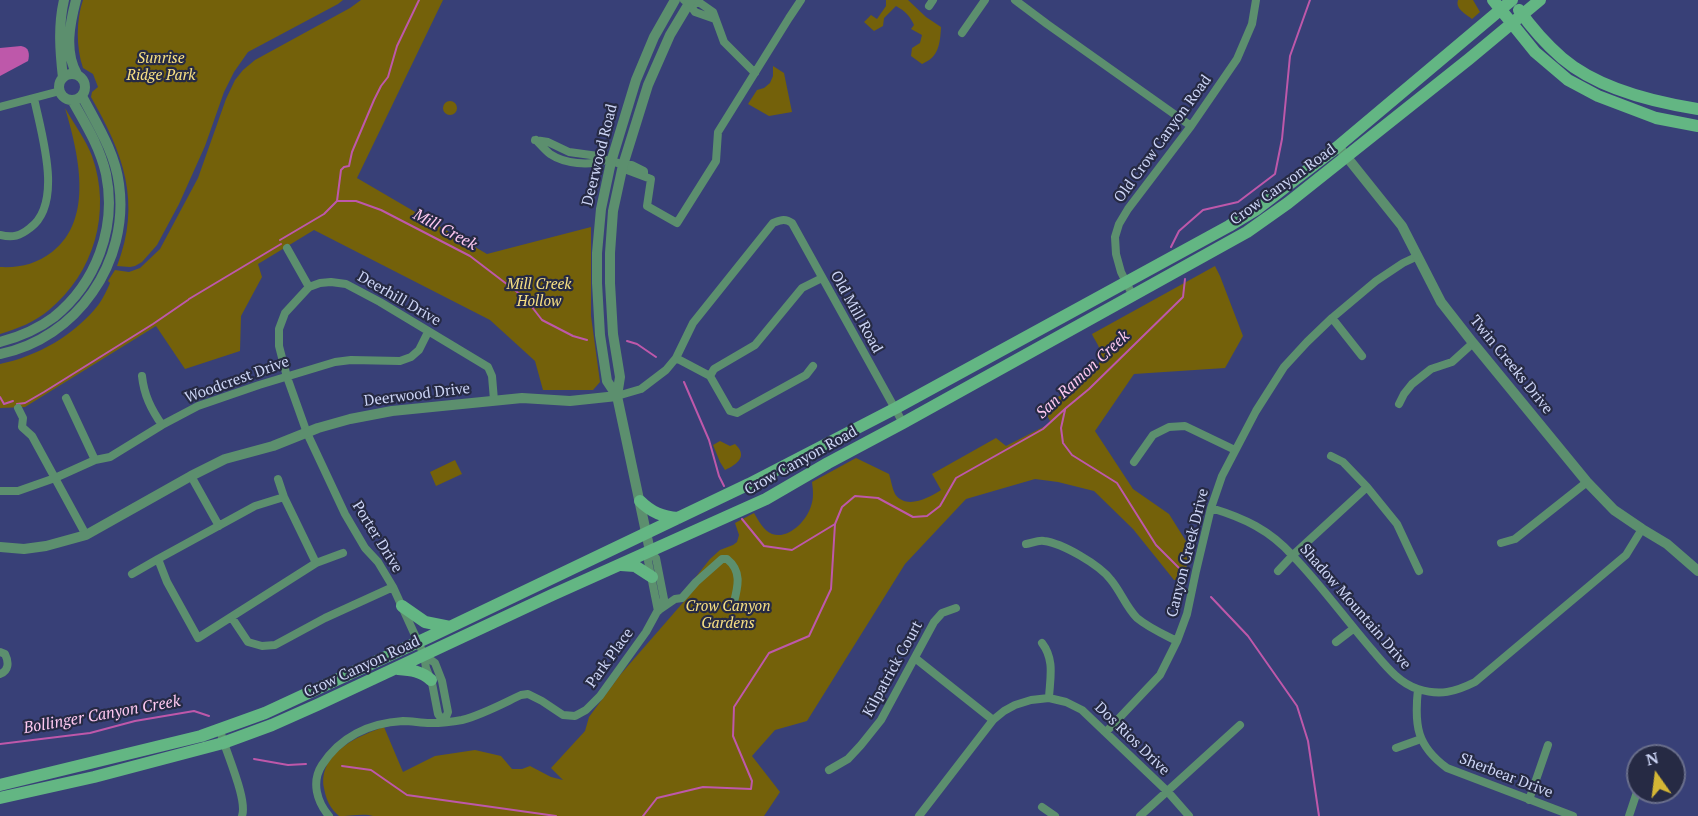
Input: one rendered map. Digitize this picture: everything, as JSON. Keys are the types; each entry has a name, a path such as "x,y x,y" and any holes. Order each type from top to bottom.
{"main road":[{"name":"Crow Canyon Road","path":"0,784 201,736 289,703 647,534 896,408 1127,283 1257,209 1338,146 1497,5 1511,0"},
{"path":"1511,0 1548,45 1563,59 1583,72 1605,83 1661,103 1698,109"},
{"name":"Crow Canyon Road","path":"0,798 94,777 223,743 272,725 766,499 828,462 903,423 1247,232 1288,203 1540,0"},
{"path":"1497,5 1535,52 1568,80 1598,96 1656,118 1698,126"},
{"path":"640,501 656,514 679,518"},
{"path":"620,565 635,566 652,577"},
{"path":"402,606 425,622 450,627"},
{"path":"394,669 411,670 426,675 431,680"}],"street":[{"path":"63,78 60,29 64,0"},
{"path":"76,0 70,35 71,60 76,74 83,79 85,91 77,98 65,97 60,92 59,84 69,74 76,74"},
{"name":"Deerwood Road","path":"650,551 617,396 608,381 600,335 597,253 608,161 644,58 675,0"},
{"path":"608,161 598,164 564,160 549,153 536,140 548,142 569,152 598,156 625,165 627,170 651,179 647,206 677,223 716,161 718,132 801,0"},
{"path":"962,33 985,0"},
{"path":"1015,0 1191,126"},
{"name":"Old Crow Canyon Road","path":"1133,296 1121,272 1116,254 1115,237 1119,224 1128,208 1191,126 1237,59 1251,24 1256,0"},
{"path":"688,1 700,3 713,12 724,42 755,74"},
{"name":"Deerwood Road","path":"617,396 620,376 613,334 610,294 613,211 648,85 688,1"},
{"path":"0,107 60,92"},
{"path":"0,236 21,235 34,226 42,215 47,199 45,149 34,98"},
{"path":"0,342 35,329 67,304 90,274 99,258 106,236 109,195 106,174 77,98"},
{"path":"0,354 30,344 67,321 94,290 112,255 120,216 119,182 109,150 77,98"},
{"name":"Twin Creeks Drive","path":"1338,146 1402,226 1441,302 1587,482 1614,510 1667,544 1698,571"},
{"name":"Deerwood Drive","path":"0,547 24,549 46,546 86,535 225,459 273,446 350,419 392,411 494,400 522,398 570,401 617,396 641,389 662,374 676,358 693,324 773,223 782,219"},
{"name":"Old Mill Road","path":"782,219 792,223 903,423"},
{"path":"287,248 309,287 285,313 279,329 279,346 286,376 307,433"},
{"name":"Canyon Creek Drive","path":"1106,732 1160,675 1178,641 1187,614 1211,508 1222,476 1256,411 1284,367 1332,318 1389,272 1403,262 1418,256"},
{"path":"710,376 714,369 755,345 802,288 822,278"},
{"name":"Deerhill Drive","path":"309,287 332,282 346,284 381,302 488,367 492,376 494,400"},
{"path":"1332,318 1362,356"},
{"name":"Woodcrest Drive","path":"0,491 18,491 95,460 110,457 198,406 286,376 343,361 400,361 411,357 419,350 428,332"},
{"path":"1400,404 1412,384 1431,369 1452,362 1473,343"},
{"path":"676,358 710,376 730,411 737,413 806,375 813,366"},
{"path":"142,376 150,407 162,425"},
{"path":"66,398 95,460"},
{"path":"18,408 22,418 22,427 32,436 86,535"},
{"path":"1134,462 1153,435 1168,427 1185,426 1235,450"},
{"name":"Porter Drive","path":"307,433 345,514 365,548 378,562 393,587 424,655"},
{"path":"1331,456 1343,462 1397,524 1419,571"},
{"path":"191,476 219,526"},
{"path":"278,479 284,497 316,563"},
{"path":"1501,543 1515,538 1587,482"},
{"path":"1278,572 1293,555 1367,487"},
{"path":"132,574 255,506 284,497"},
{"name":"Shadow Mountain Drive","path":"1211,508 1236,515 1260,528 1293,555 1353,629 1402,682 1418,689 1442,693 1460,690 1475,682 1626,555 1642,529"},
{"path":"1026,544 1040,540 1052,542 1101,568 1112,580 1131,612 1155,631 1178,641"},
{"path":"650,551 648,561 658,610 675,599 682,598 722,559 731,562 738,578 734,602"},
{"name":"Park Place","path":"444,722 464,719 528,694 563,715 575,716 586,710 600,696 646,632 664,599 656,558 650,551"},
{"path":"158,559 167,582 198,638 316,563 343,553"},
{"path":"232,618 248,642 262,646 275,645 325,618 393,587"},
{"name":"Kilpatrick Court","path":"829,770 848,759 881,720 934,622 942,613 956,608"},
{"path":"1336,642 1353,629"},
{"path":"1042,643 1049,652 1051,663 1049,698"},
{"path":"0,652 5,654 8,662 5,670 0,674"},
{"path":"424,655 438,714 444,722"},
{"path":"424,655 435,663 441,681 448,712 444,722"},
{"path":"915,658 993,720"},
{"name":"Sherbear Drive","path":"1418,689 1416,710 1421,739 1434,759 1448,768 1573,816"},
{"name":"Dos Rios Drive","path":"919,816 993,720 1015,705 1049,698 1066,702 1082,710 1168,792 1189,816"},
{"path":"329,816 319,802 317,777 327,758 342,742 360,730 384,723 444,722"},
{"path":"1140,816 1240,725"},
{"path":"220,730 243,797 242,816"},
{"path":"1396,748 1421,739"},
{"path":"1529,800 1548,745"},
{"path":"1041,807 1055,816"}],"green space":[{"name":"Sunrise Ridge Park","path":"83,0 343,0 248,52 224,92 205,146 179,204 157,245 142,262 130,267 117,266 128,220 125,178 112,138 91,97 92,92 98,87 93,74 83,68 79,52 78,25"},
{"name":"Mill Creek Hollow","path":"361,0 443,0 357,178 487,254 591,227 591,316 600,382 593,390 543,390 535,361 490,320 314,230 258,264 262,277 241,316 240,351 185,369 156,326 25,407 0,408 0,364 28,356 55,343 79,325 99,304 115,270 129,272 140,268 160,249 198,178 226,99 235,80 243,70 255,60"},
{"path":"886,0 908,0 941,27 938,49 928,61 922,64 911,56 912,48 920,43 922,35 911,29 914,25 907,14 896,6 884,18 883,26 874,31 864,22 871,15 877,19 886,6"},
{"path":"1458,0 1473,0 1480,12 1472,19 1460,9"},
{"path":"773,66 784,73 792,112 769,116 748,104 757,90 770,83"},
{"path":"450,101 455,103 457,108 455,113 450,115 445,113 443,108 445,103"},
{"path":"65,108 92,156 98,177 99,220 95,240 88,260 65,295 38,318 0,334 0,267 14,267 40,260 52,252 65,238 74,222 78,204 78,164"},
{"name":"Crow Canyon Gardens","path":"1215,266 1243,336 1225,368 1134,374 1095,431 1133,489 1169,514 1189,546 1185,580 1174,580 1133,529 1094,491 1035,479 966,499 905,564 807,721 775,730 752,756 780,792 764,816 339,816 331,807 324,788 327,765 333,756 352,741 384,727 403,772 435,756 475,750 501,756 512,769 530,766 551,777 563,780 551,768 585,731 589,717 620,675 687,598 691,583 710,559 720,550 737,542 739,535 735,523 754,513 769,533 778,535 791,531 801,523 809,511 813,497 812,482 856,458 889,474 894,492 900,499 911,502 930,496 941,490 932,474 996,438 1006,446 1051,423 1042,405 1080,384 1096,370 1100,361 1100,351 1092,334"},
{"path":"720,441 730,446 735,444 741,452 740,459 725,470 713,445"},
{"path":"455,460 462,474 436,486 430,472"}],"shaded area":[{"path":"21,46 28,51 28,61 0,76 0,48"}],"waterway":[{"path":"337,201 341,170 349,166 352,152 374,100 388,77 397,46 419,0"},
{"name":"San Ramon Creek","path":"1171,247 1179,231 1203,210 1238,202 1275,174 1282,139 1290,56 1310,0"},
{"name":"Mill Creek","path":"280,240 324,214 337,201 356,201 381,210 470,256 525,298 542,320 573,336 587,340"},
{"path":"189,299 281,244"},
{"name":"San Ramon Creek","path":"643,816 657,798 703,787 751,789 752,781 733,736 734,707 769,653 809,636 831,589 835,524 842,507 855,496 878,498 913,517 927,516 940,506 956,478 1043,429 1089,389 1183,297 1185,279"},
{"path":"17,404 25,403 44,392 188,300"},
{"name":"Mill Creek","path":"627,341 637,344 656,357"},
{"name":"Mill Creek","path":"684,382 709,440 724,486"},
{"path":"0,397 4,404 13,401"},
{"path":"1065,410 1061,428 1063,443 1072,455 1117,483 1156,545 1181,570"},
{"name":"Mill Creek","path":"742,519 764,546 792,550 835,524"},
{"path":"1211,597 1248,636 1297,706 1308,741 1319,816"},
{"name":"Bollinger Canyon Creek","path":"0,744 90,733 135,721 194,711 209,716"},
{"name":"Bollinger Canyon Creek","path":"254,759 288,765 306,764"},
{"name":"Bollinger Canyon Creek","path":"342,766 371,770 407,795 556,816"}]}
